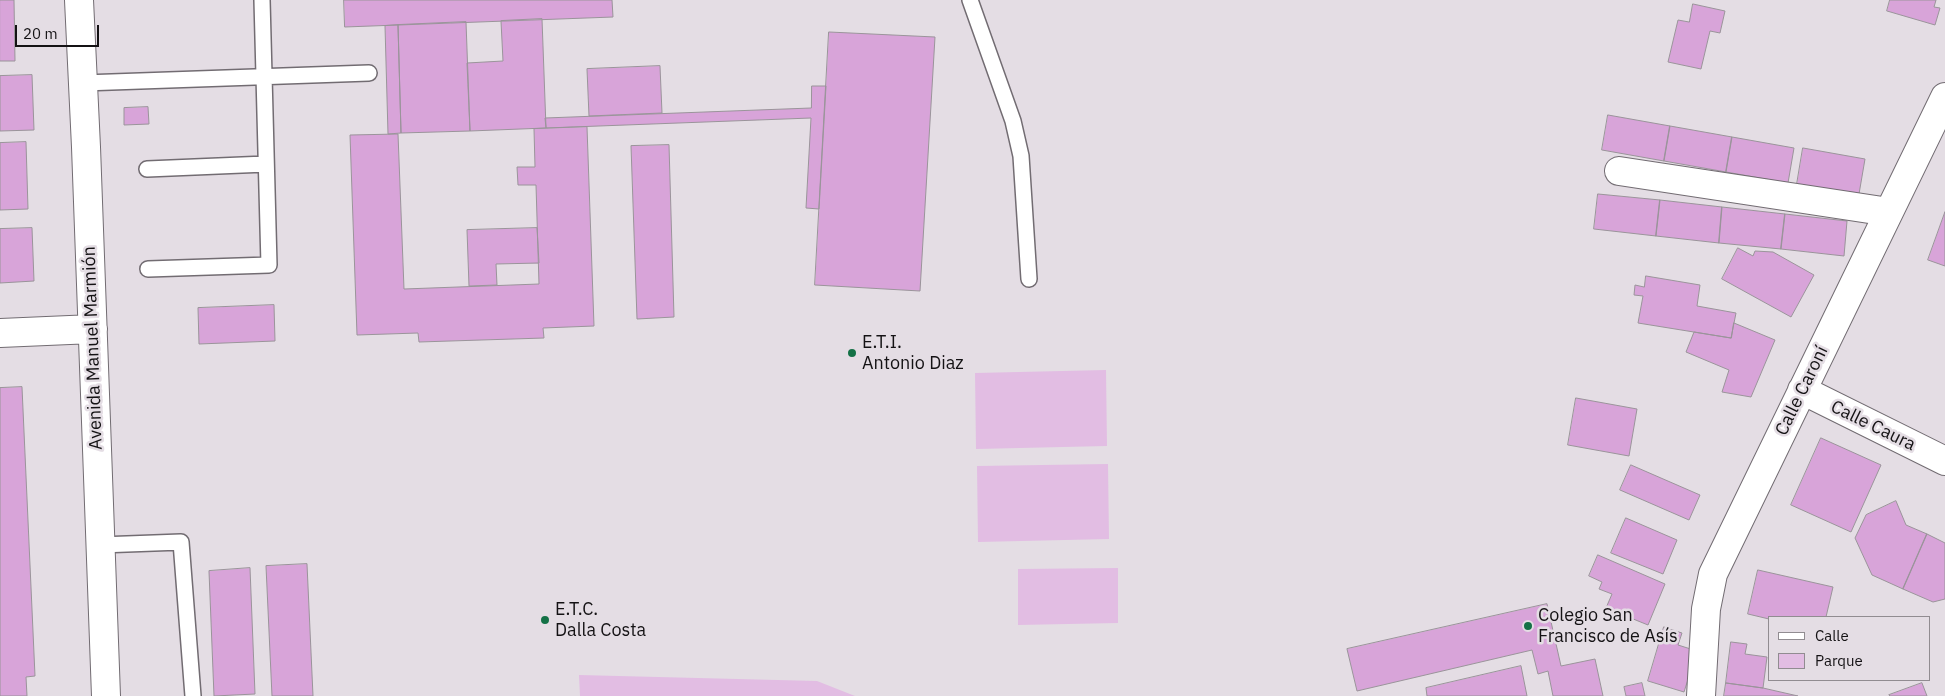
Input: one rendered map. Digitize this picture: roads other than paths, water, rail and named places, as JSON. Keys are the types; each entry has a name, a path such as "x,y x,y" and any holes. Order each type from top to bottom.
{"street":[{"name":"Avenida Manuel Marmión","path":"79,0 106,696"},
{"name":"Calle Caroní","path":"1701,696 1706,609 1713,574 1889,212 1942,111"},
{"path":"1619,172 1889,212"},
{"path":"0,333 93,329"},
{"name":"Calle Caura","path":"1802,390 1945,461"}],"lane":[{"path":"148,269 269,265 262,0"},
{"path":"970,0 1013,121 1021,156 1030,279"},
{"path":"83,83 369,73"},
{"path":"147,169 266,164"},
{"path":"100,545 181,542 193,696"}],"place":[{"name":"E.T.I. Antonio Diaz","path":"852,353"},
{"name":"E.T.C. Dalla Costa","path":"545,620"},
{"name":"Colegio San Francisco de Asís","path":"1528,626"}]}
